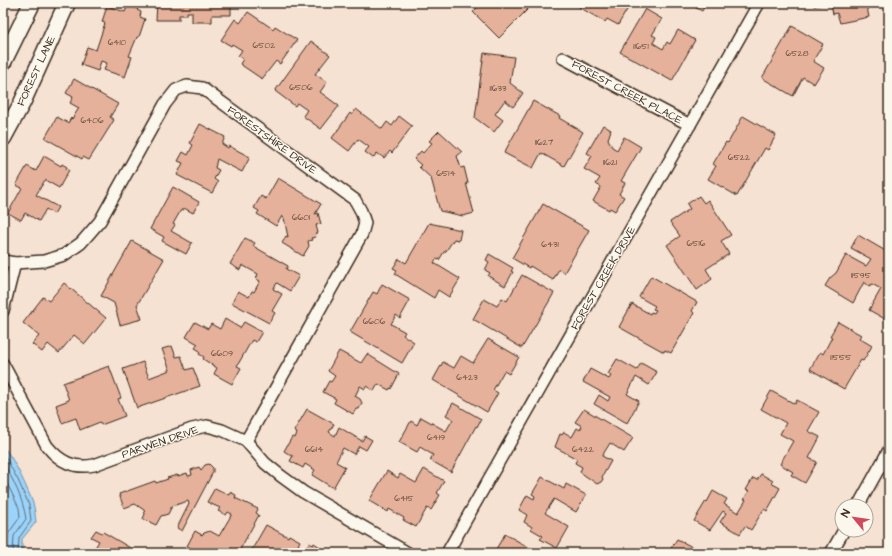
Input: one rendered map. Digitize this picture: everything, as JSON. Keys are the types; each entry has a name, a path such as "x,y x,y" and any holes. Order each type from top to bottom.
{"main road":[{"path":"3,62 32,3"},
{"name":"FOREST LANE","path":"3,138 22,103 67,3"}],"street":[{"name":"FOREST CREEK DRIVE","path":"447,553 759,3"},
{"name":"FOREST CREEK PLACE","path":"563,58 690,125"},
{"name":"FORESTSHIRE DRIVE","path":"3,261 15,263 44,262 64,255 81,243 100,221 165,104 176,90 187,86 202,88 354,200 361,211 365,223 362,234 246,441"},
{"path":"3,311 15,263"},
{"name":"PARWEN DRIVE","path":"3,364 47,446 60,460 68,464 77,466 94,465 192,429 207,426 222,430 246,441 265,463 303,492 408,553"},
{"path":"862,498 889,450"},
{"path":"831,553 839,538"}],"water":[{"path":"3,447 7,451 20,474 31,497 34,508 36,522 22,539 22,553 3,553"}],"building":[{"path":"157,3 231,3 231,15 212,15 212,22 192,22 192,12 187,12 187,15 179,15 179,20 156,20"},
{"path":"482,3 534,3 499,38 473,12"},
{"path":"581,3 631,3 618,25 607,19 605,22 579,7"},
{"path":"687,3 706,3 702,11"},
{"path":"813,3 829,3 814,6"},
{"path":"831,3 866,3 869,17 840,23 837,13 833,14"},
{"path":"128,5 138,9 137,10 141,12 140,17 145,19 139,37 137,37 129,56 132,57 125,77 104,70 107,63 101,61 98,71 81,65 87,47 96,50 105,23 102,22 107,6 125,12"},
{"path":"645,9 662,19 652,35 656,37 653,43 663,49 667,42 670,44 678,30 695,40 672,81 620,52"},
{"path":"248,12 273,29 275,26 297,40 280,64 276,61 262,79 240,64 243,59 238,56 242,50 221,40 235,19 240,23"},
{"path":"792,26 823,44 813,61 824,68 814,84 803,77 793,96 762,78"},
{"path":"311,41 330,55 315,74 327,82 320,92 339,106 321,129 303,116 307,110 297,103 295,106 275,91"},
{"path":"484,53 514,57 510,83 523,93 513,107 505,100 495,114 503,120 494,132 475,118"},
{"path":"74,79 118,104 110,117 114,120 89,160 83,157 82,159 45,138 57,117 68,123 79,108 70,103 73,97 66,93"},
{"path":"533,101 560,116 559,118 583,132 564,166 541,153 533,168 504,153"},
{"path":"356,109 382,129 387,122 392,126 399,116 412,126 392,153 390,151 384,158 377,153 373,158 365,152 369,147 358,139 349,151 332,138 350,113 352,115"},
{"path":"743,116 776,135 768,150 765,148 737,196 708,179 716,166 713,164 726,142 728,143"},
{"path":"200,124 225,137 222,144 228,148 229,146 250,157 242,172 217,159 215,168 219,170 214,179 218,182 212,193 177,175 183,163 178,161 183,152 188,155 193,145 190,143"},
{"path":"603,125 611,130 608,139 612,147 617,150 624,137 641,147 621,181 625,183 619,194 624,197 615,211 610,208 609,210 593,201 601,187 596,184 600,178 584,169 592,156 587,153"},
{"path":"439,131 462,152 457,156 461,168 464,167 468,183 466,183 474,213 463,216 440,211 431,178 419,167 421,165 414,159 421,151 423,153 432,143 429,141"},
{"path":"44,156 61,166 62,164 69,170 59,188 45,180 36,195 58,207 54,214 46,209 39,221 25,213 21,220 8,213 22,188 16,185 27,166 36,171"},
{"path":"278,178 321,204 315,214 318,213 321,224 316,225 318,233 315,234 316,237 311,238 312,240 308,241 309,246 303,256 282,243 286,236 288,237 284,218 282,216 276,226 257,214 259,211 254,208 261,196 266,199"},
{"path":"173,187 199,202 193,213 184,208 181,210 173,224 175,225 171,231 192,243 186,254 162,241 164,237 150,229"},
{"path":"699,196 704,203 708,200 731,235 721,241 729,254 706,269 712,279 697,290 667,245 680,236 670,222 690,209 687,204"},
{"path":"543,204 589,230 564,273 559,269 553,280 530,266 529,268 512,258"},
{"path":"429,223 461,230 459,240 454,239 439,260 436,259 434,263 460,279 449,297 438,290 434,298 395,274 397,270 393,268 399,259 406,263"},
{"path":"858,235 889,253 889,313 885,319 869,310 881,289 872,284 869,286 864,282 853,303 825,286 830,278 836,273 846,255 866,266 871,259 851,248"},
{"path":"245,238 255,243 253,246 288,266 286,269 299,276 290,291 277,283 273,289 282,294 272,311 275,313 269,323 232,303 238,291 249,297 252,291 254,292 260,281 256,279 258,274 242,265 240,270 230,264"},
{"path":"132,241 164,259 137,305 142,319 120,325 114,303 101,296"},
{"path":"489,254 513,268 511,271 513,272 505,286 488,276 490,273 485,270 489,262 486,260"},
{"path":"522,275 554,293 522,348 473,319 484,299 497,306 502,298 507,301"},
{"path":"651,276 697,302 692,311 694,313 671,353 665,350 664,352 619,327 632,304 650,314 651,312 654,313 656,310 653,309 655,306 639,297"},
{"path":"64,283 106,318 85,344 74,335 59,353 48,344 42,352 32,344 39,336 23,323 43,297 49,301"},
{"path":"382,284 410,300 400,318 396,315 391,324 405,332 403,335 414,342 402,363 350,332 373,292 377,294"},
{"path":"225,319 240,328 244,322 262,332 256,342 252,340 237,366 241,368 232,384 214,374 217,368 203,359 204,357 199,354 200,351 195,348 198,344 186,337 195,322 208,329 211,324 220,329"},
{"path":"838,322 861,335 859,338 872,346 863,361 861,360 844,389 810,369 820,352 823,354 832,337 830,336"},
{"path":"488,339 519,357 509,374 504,371 493,390 498,393 487,412 433,380 443,362 454,368 461,356 473,363"},
{"path":"172,346 176,357 181,356 186,370 193,368 200,386 137,408 123,369 143,362 149,378 170,370 162,349"},
{"path":"339,351 361,363 367,354 399,374 389,390 378,384 374,391 366,386 365,389 360,386 355,396 360,399 362,403 359,409 356,409 353,414 334,403 336,399 323,392 329,381 331,382 335,376 328,371"},
{"path":"617,359 637,370 641,363 657,372 649,385 636,377 627,394 639,401 627,423 594,404 599,395 608,401 610,397 583,382 590,369 609,379 611,376 608,374"},
{"path":"109,366 121,398 118,399 125,416 101,425 100,422 80,430 76,418 62,423 56,405 69,400 63,383"},
{"path":"771,391 795,404 797,400 819,412 808,431 820,437 809,458 817,462 805,483 791,475 793,472 780,464 793,441 780,434 786,423 761,409"},
{"path":"453,403 481,419 451,472 430,460 433,455 420,447 417,452 399,442 411,421 417,425 421,417 446,431 453,419 446,415"},
{"path":"307,409 334,424 329,432 335,436 339,427 362,441 365,436 372,440 366,450 359,446 354,454 343,448 336,462 345,467 333,488 312,475 315,470 305,464 303,468 290,461 293,456 284,451 292,437 295,438 297,433 294,431"},
{"path":"584,409 633,438 624,452 610,443 602,456 611,461 602,477 603,479 597,484 580,472 582,467 575,463 577,459 555,447 560,434 562,435 564,432 572,437 577,428 580,430 582,426 575,422"},
{"path":"209,464 213,468 213,472 182,531 177,528 189,504 188,501 172,506 168,514 161,516 156,525 143,519 145,514 144,510 135,504 124,508 119,494 177,475 187,473 188,476 192,475 191,470 199,467 201,470 205,465"},
{"path":"424,469 444,481 437,493 440,495 431,510 427,508 416,527 403,520 404,518 389,509 388,512 369,501 387,471 398,478 400,474 416,483"},
{"path":"761,474 773,481 771,483 780,488 767,511 764,509 751,530 745,526 740,534 720,522 726,513 723,511 710,530 694,521 713,491 727,499 724,504 738,513 746,500 744,499 749,491 746,490 753,478 757,480"},
{"path":"542,477 564,489 566,484 586,495 576,512 554,499 545,513 569,527 557,548 540,539 543,536 531,529 532,527 524,522 527,515 519,510 527,495 534,499 535,496 532,494"},
{"path":"215,488 229,495 230,492 236,495 235,498 258,509 256,513 259,515 238,553 222,553 217,550 215,553 200,553 187,546 195,531 202,535 210,531 219,536 232,514 228,512 226,515 218,511 220,508 207,502"},
{"path":"266,525 288,537 289,535 300,541 298,545 305,549 309,543 313,545 314,543 320,547 317,553 250,553"},
{"path":"96,530 102,533 103,532 139,553 92,553 99,541 91,537"},
{"path":"505,534 539,553 503,553 496,549"},
{"path":"677,539 696,549 694,553 668,553"}]}
